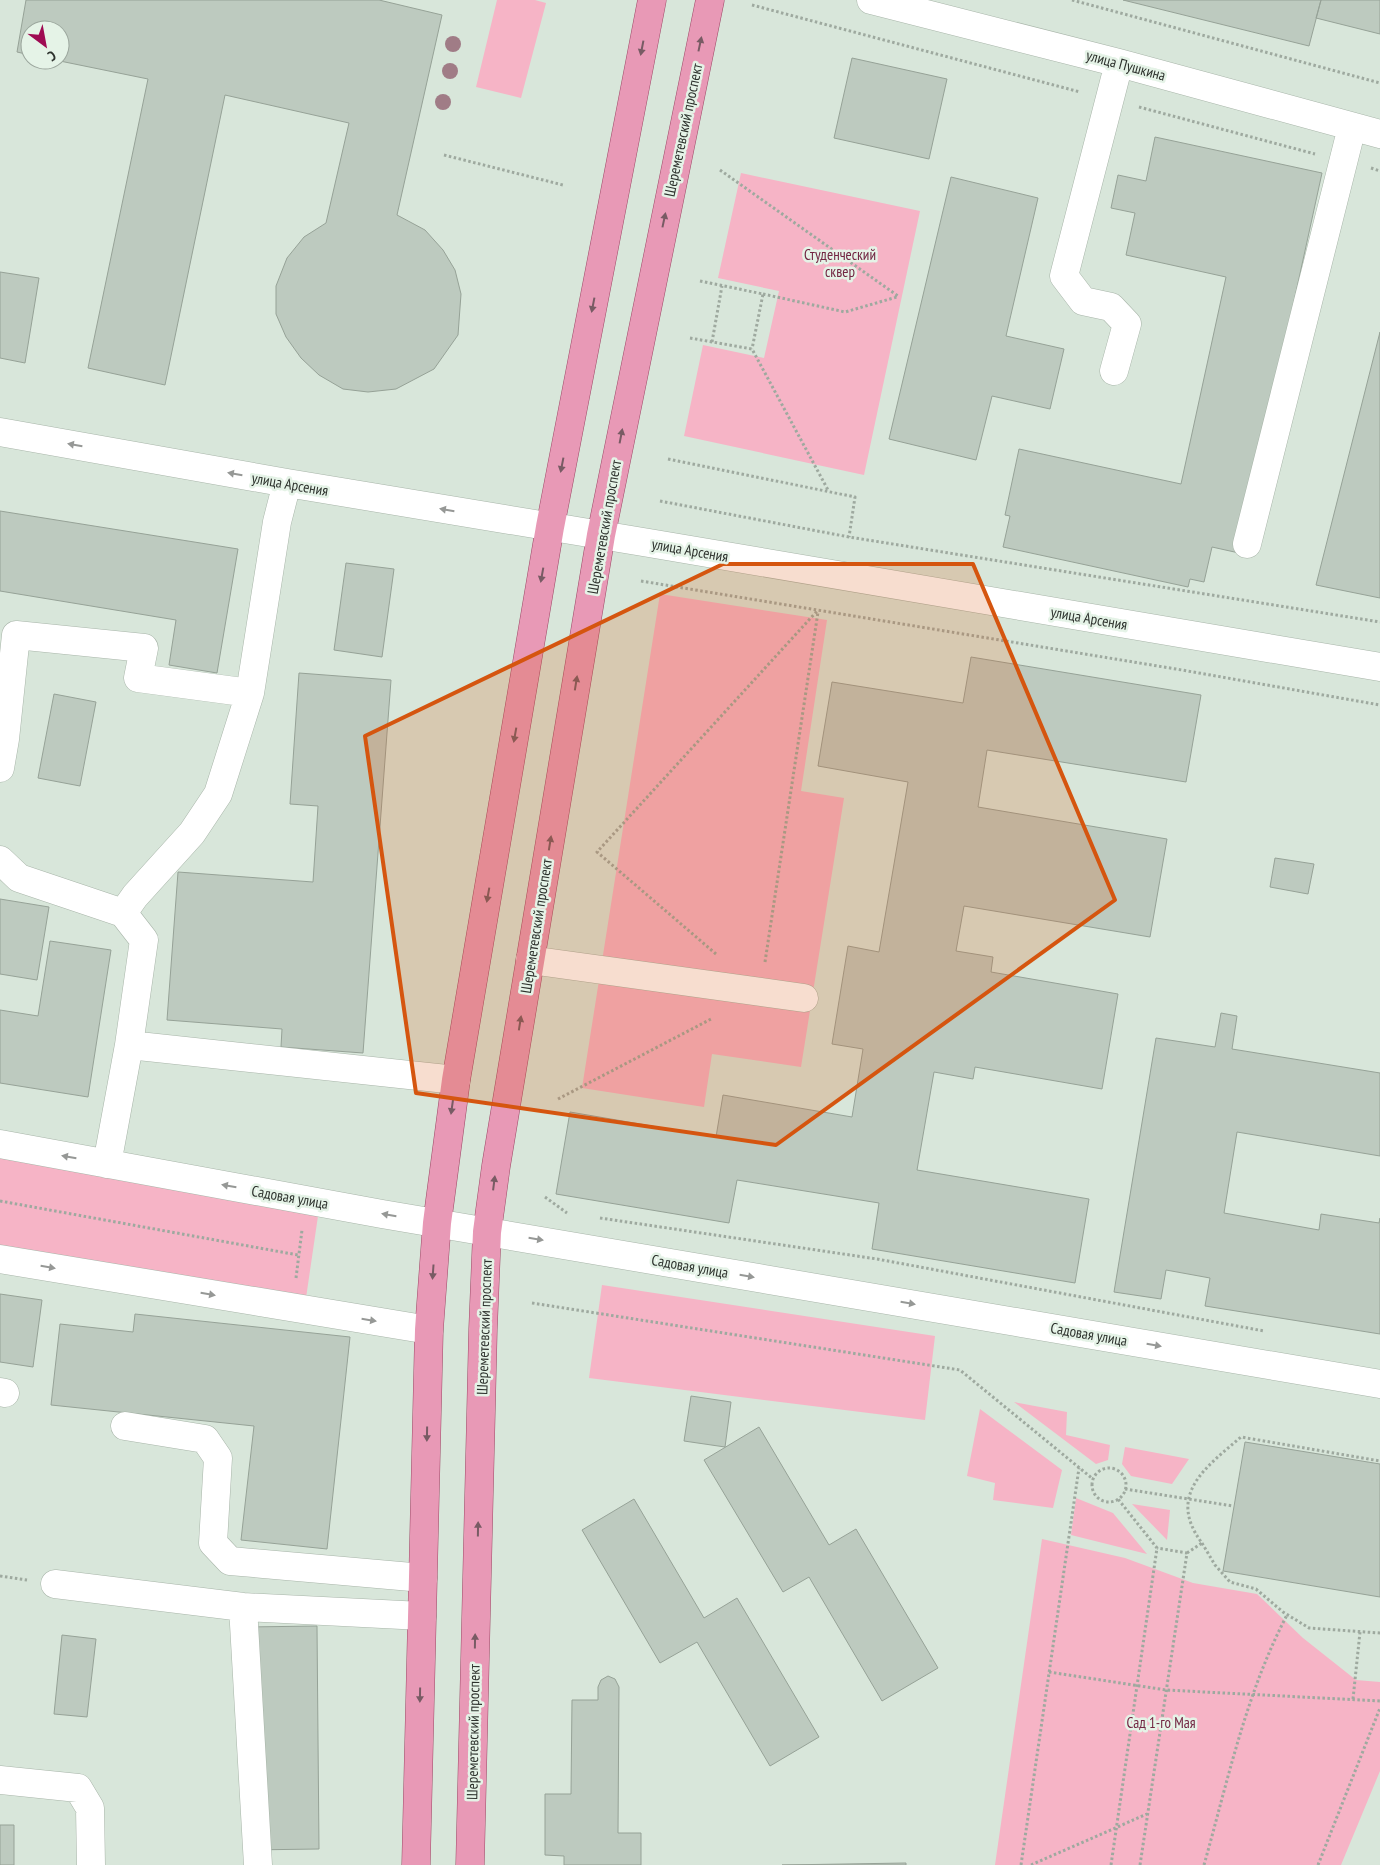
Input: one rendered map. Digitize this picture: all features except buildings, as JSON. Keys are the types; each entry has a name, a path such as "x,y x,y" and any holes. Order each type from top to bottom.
{"main road":[{"path":"416,1865 429,1330 437,1223 456,1080 550,527 652,0"},
{"name":"Шереметевский проспект","path":"470,1865 482,1329 488,1232 496,1166 601,535 710,0"}],"street":[{"name":"улица Пушкина","path":"870,0 1119,63 1380,134"},
{"path":"1114,371 1127,324 1111,307 1082,301 1064,276 1119,63"},
{"path":"1247,544 1352,127"},
{"name":"улица Арсения","path":"0,432 287,483 1380,667"},
{"path":"123,913 134,896 192,833 218,794 250,694 277,522 287,483"},
{"path":"0,768 16,635 144,648 138,678 250,694"},
{"path":"0,860 19,878 123,913 144,940 129,1045 106,1164"},
{"path":"530,960 804,998"},
{"path":"129,1045 456,1080"},
{"name":"Садовая улица","path":"0,1144 488,1232 1380,1384"},
{"path":"0,1259 429,1330"},
{"path":"125,1426 205,1439 218,1458 213,1543 230,1561 423,1578"},
{"path":"55,1584 243,1607 422,1616"},
{"path":"243,1607 258,1865"},
{"path":"0,1780 78,1788 90,1808 91,1865"}],"path":[{"path":"1072,0 1380,83"},
{"path":"752,5 1380,171"},
{"path":"444,155 563,185"},
{"path":"700,281 845,312 898,296 720,170"},
{"path":"712,342 722,286"},
{"path":"763,294 752,349 828,490"},
{"path":"690,338 752,349"},
{"path":"668,459 855,497 849,537"},
{"path":"660,501 849,537 1380,622"},
{"path":"641,581 1380,705"},
{"path":"723,960 597,852 818,610"},
{"path":"760,992 818,610"},
{"path":"558,1099 716,1015"},
{"path":"545,1197 564,1212 574,1214"},
{"path":"0,1201 298,1256"},
{"path":"594,1217 877,1259 1274,1332"},
{"path":"532,1303 960,1370 1093,1479"},
{"path":"1380,1461 1241,1437 1200,1474 1192,1487 1188,1499 1188,1517 1192,1531 1202,1543 1215,1565 1230,1582 1256,1588 1287,1615 1309,1628 1380,1633"},
{"path":"1021,1865 1079,1467"},
{"path":"1117,1469 1124,1478 1125,1489 1118,1500 1109,1501 1099,1498 1093,1490 1093,1479 1100,1470 1117,1469"},
{"path":"1125,1489 1233,1506"},
{"path":"1118,1500 1157,1548 1187,1553 1202,1543"},
{"path":"1111,1865 1157,1548"},
{"path":"1140,1865 1187,1553"},
{"path":"1204,1865 1252,1694 1271,1645 1287,1615"},
{"path":"1353,1699 1360,1632"},
{"path":"1049,1672 1166,1690 1380,1700"},
{"path":"1318,1865 1380,1708"},
{"path":"1031,1865 1148,1814"}],"highlighted area":[{"path":"723,564 973,564 1115,900 776,1145 416,1093 365,736"}],"green space":[{"path":"497,0 535,0 546,3 521,98 476,87"},
{"name":"Студенческий сквер","path":"741,173 920,211 864,475 684,436 703,345 764,358 779,291 718,278"},
{"path":"660,594 827,620 801,791 844,798 801,1067 712,1054 704,1107 582,1088"},
{"path":"0,1156 318,1216 306,1298 0,1245"},
{"path":"602,1285 935,1336 925,1420 589,1378"},
{"path":"1014,1402 1067,1412 1066,1435 1110,1445 1108,1460 1096,1464"},
{"path":"980,1409 1062,1470 1053,1508 993,1500 995,1483 967,1476"},
{"path":"1125,1447 1189,1459 1172,1484 1131,1476 1122,1464"},
{"path":"1076,1498 1113,1513 1147,1554 1071,1535"},
{"path":"1132,1504 1170,1510 1167,1540"},
{"name":"Сад 1-го Мая","path":"1042,1539 1125,1558 1193,1583 1257,1594 1303,1638 1356,1680 1380,1682 1380,1771 1341,1865 995,1865"}]}
